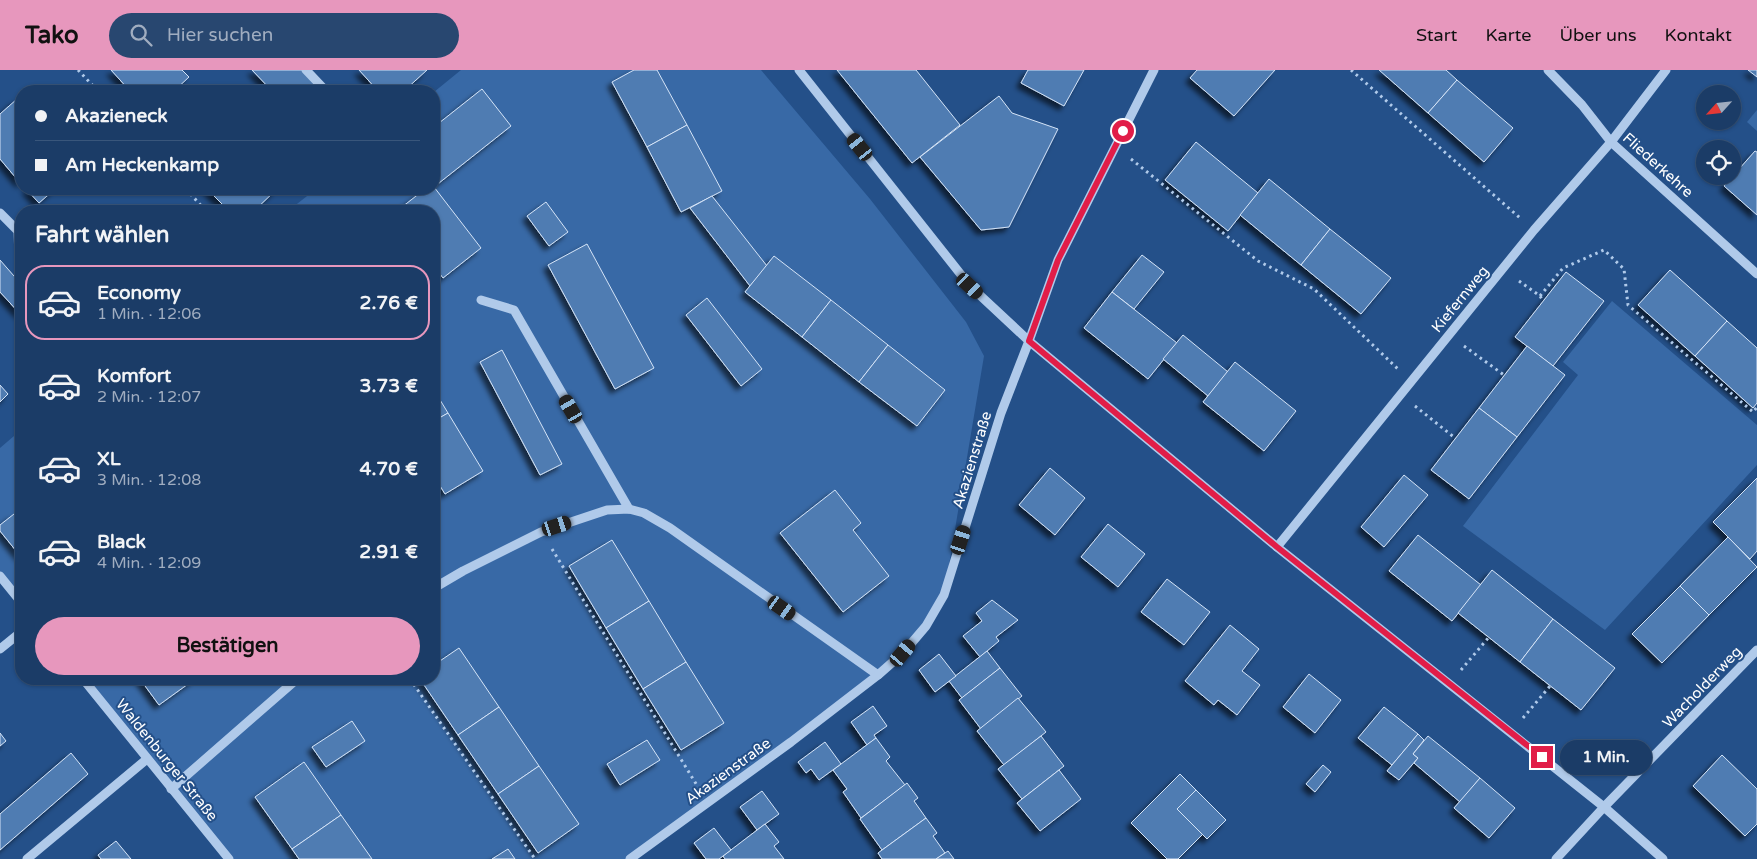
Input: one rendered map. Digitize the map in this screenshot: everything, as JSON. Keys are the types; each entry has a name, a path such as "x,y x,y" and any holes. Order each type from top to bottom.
{"street":[{"path":"306,70 320,85"},
{"path":"800,70 970,286 1029,341 1277,547 1604,807 1663,859"},
{"name":"Akazienstraße","path":"630,859 791,742 878,675 909,646 926,626 944,595 1001,413 1058,260 1154,70"},
{"name":"Fliederkehre","path":"1548,70 1582,105 1611,142 1757,274"},
{"name":"Kiefernweg","path":"1277,547 1534,230 1611,142 1666,70"},
{"path":"0,213 15,228"},
{"path":"481,300 514,310 629,509"},
{"path":"440,584 541,532 607,510 629,509 644,513 670,528 878,675"},
{"path":"0,576 15,595"},
{"path":"0,649 15,637"},
{"name":"Wacholderweg","path":"1556,859 1757,650"},
{"name":"Waldenburger Straße","path":"88,685 229,859"},
{"path":"172,788 290,685"},
{"path":"28,859 147,759"}],"path":[{"path":"78,70 92,85"},
{"path":"1351,70 1534,230"},
{"path":"1116,146 1258,261 1314,289 1411,382"},
{"path":"191,195 201,205"},
{"path":"1540,296 1563,268 1604,250 1624,269 1628,305 1752,412 1757,407"},
{"path":"1502,269 1540,296 1543,301"},
{"path":"1449,335 1504,375"},
{"path":"1401,394 1455,438"},
{"path":"560,563 687,770"},
{"path":"1450,684 1489,637"},
{"path":"414,685 535,859"},
{"path":"1511,732 1550,686"}],"shaded area":[{"path":"461,70 761,70 870,199 966,322 984,356 944,595 903,653 630,859 231,859 89,685 440,685 440,205 296,205 308,195 440,195 440,87"},
{"path":"1757,110 1757,131 1747,122"},
{"path":"1612,301 1757,425 1757,465 1605,630 1463,526 1578,375 1563,362"},
{"path":"15,435 15,595 0,576 0,448"}],"building":[{"path":"111,70 182,70 189,77 180,85 125,85"},
{"path":"252,70 302,70 316,85 266,85"},
{"path":"359,70 427,70 411,85 373,85"},
{"path":"634,70 657,70 687,125 647,147 612,82"},
{"path":"837,70 916,70 960,125 912,163"},
{"path":"1028,70 1084,70 1064,106 1021,83"},
{"path":"1197,70 1275,70 1234,116 1190,78"},
{"path":"1379,70 1446,70 1457,80 1428,113"},
{"path":"1748,70 1757,70 1757,77"},
{"path":"1457,80 1513,128 1484,162 1428,113"},
{"path":"482,89 511,126 440,182 440,122"},
{"path":"999,96 1012,113 1058,129 1009,227 981,230 920,157"},
{"path":"15,101 15,177 0,159 0,114"},
{"path":"687,125 722,191 681,212 647,147"},
{"path":"1196,142 1258,193 1228,231 1165,180"},
{"path":"1755,151 1757,152 1757,215 1724,186 1741,185 1741,167"},
{"path":"1269,179 1330,229 1301,265 1240,215"},
{"path":"32,195 48,195 39,203"},
{"path":"213,195 271,195 260,205 223,205"},
{"path":"417,195 440,195 481,248 443,278 440,274 440,205 405,205"},
{"path":"712,196 767,266 750,286 690,208"},
{"path":"546,202 568,232 549,246 527,216"},
{"path":"1330,229 1391,278 1361,314 1301,265"},
{"path":"587,244 654,368 615,389 548,265"},
{"path":"1142,255 1164,272 1134,309 1112,292"},
{"path":"774,256 831,300 802,337 745,292"},
{"path":"0,260 15,277 15,308 0,292"},
{"path":"1670,270 1727,321 1695,356 1638,305"},
{"path":"1566,272 1604,301 1553,366 1515,337"},
{"path":"1112,292 1177,343 1148,379 1084,328"},
{"path":"707,298 762,369 741,386 686,315"},
{"path":"831,300 888,345 859,382 802,337"},
{"path":"1727,321 1757,348 1757,403 1753,408 1695,356"},
{"path":"1183,335 1228,372 1208,396 1163,359"},
{"path":"888,345 945,390 917,426 859,382"},
{"path":"1527,346 1565,375 1517,437 1479,408"},
{"path":"502,350 562,464 540,475 480,362"},
{"path":"1235,362 1296,411 1264,451 1203,402"},
{"path":"0,385 8,394 0,402"},
{"path":"440,400 448,413 440,418"},
{"path":"1479,408 1517,437 1469,499 1431,470"},
{"path":"448,413 483,471 445,494 440,486 440,418"},
{"path":"1050,468 1085,498 1055,535 1019,505"},
{"path":"1404,475 1428,495 1384,547 1361,527"},
{"path":"1757,478 1757,551 1750,559 1713,522"},
{"path":"835,490 861,523 853,530 889,576 843,612 780,533"},
{"path":"14,514 15,515 15,550 0,531 0,525"},
{"path":"1108,524 1145,554 1118,587 1081,557"},
{"path":"1418,535 1481,585 1452,621 1389,571"},
{"path":"1728,537 1757,567 1709,615 1680,586"},
{"path":"612,540 649,601 606,628 569,566"},
{"path":"1492,570 1553,619 1520,662 1458,613"},
{"path":"1167,579 1210,612 1184,645 1141,612"},
{"path":"1680,586 1709,615 1662,663 1632,634"},
{"path":"992,600 1018,620 996,637 999,641 980,657 963,636 982,621 976,613"},
{"path":"649,601 686,662 643,689 606,628"},
{"path":"1553,619 1615,668 1581,710 1520,662"},
{"path":"1230,625 1259,649 1242,671 1260,685 1237,715 1218,700 1214,705 1185,681"},
{"path":"459,648 499,707 458,735 424,685 440,685 440,661"},
{"path":"987,651 1000,668 962,698 949,681"},
{"path":"939,654 956,676 935,692 919,670"},
{"path":"686,662 724,723 681,750 643,689"},
{"path":"1000,668 1022,696 981,729 959,700"},
{"path":"1309,674 1341,700 1315,733 1283,707"},
{"path":"144,685 187,685 159,705"},
{"path":"1018,698 1046,732 1004,765 977,731"},
{"path":"873,706 887,726 874,735 876,738 867,745 851,722"},
{"path":"499,707 539,766 498,794 458,735"},
{"path":"1384,707 1418,734 1392,765 1358,738"},
{"path":"352,721 365,741 326,767 312,747"},
{"path":"0,733 6,741 0,746"},
{"path":"1418,734 1424,740 1413,754 1418,758 1399,780 1387,771"},
{"path":"1041,736 1064,766 1022,799 998,769"},
{"path":"1428,736 1480,778 1460,802 1414,763 1418,758 1413,754"},
{"path":"876,738 890,757 886,761 905,785 861,818 843,792 847,789 833,770"},
{"path":"647,740 660,760 620,785 607,764"},
{"path":"825,742 841,764 819,780 811,769 806,773 798,762"},
{"path":"71,753 88,774 0,850 0,814"},
{"path":"1722,755 1757,789 1757,824 1745,836 1693,786"},
{"path":"304,762 341,815 292,849 255,797"},
{"path":"1323,765 1331,772 1315,792 1306,784"},
{"path":"539,766 579,824 538,853 498,794"},
{"path":"1059,770 1081,799 1040,831 1017,803"},
{"path":"1180,774 1196,790 1177,809 1203,834 1178,859 1167,859 1131,823"},
{"path":"1480,778 1515,808 1489,838 1454,808"},
{"path":"907,783 918,798 914,801 926,818 882,850 860,819"},
{"path":"1196,790 1226,820 1207,839 1177,809"},
{"path":"762,791 779,814 757,830 740,807"},
{"path":"341,815 372,859 299,859 292,849"},
{"path":"926,818 937,833 933,836 945,853 936,859 882,859 878,853"},
{"path":"765,824 779,842 774,846 784,859 725,859 723,856"},
{"path":"714,828 731,850 719,859 706,859 694,843"},
{"path":"116,841 131,859 101,859 98,855"},
{"path":"508,849 515,859 492,859"},
{"path":"948,851 954,859 936,859"}],"route":[{"path":"1123,131 1058,260 1029,341 1277,547 1542,757"}]}
